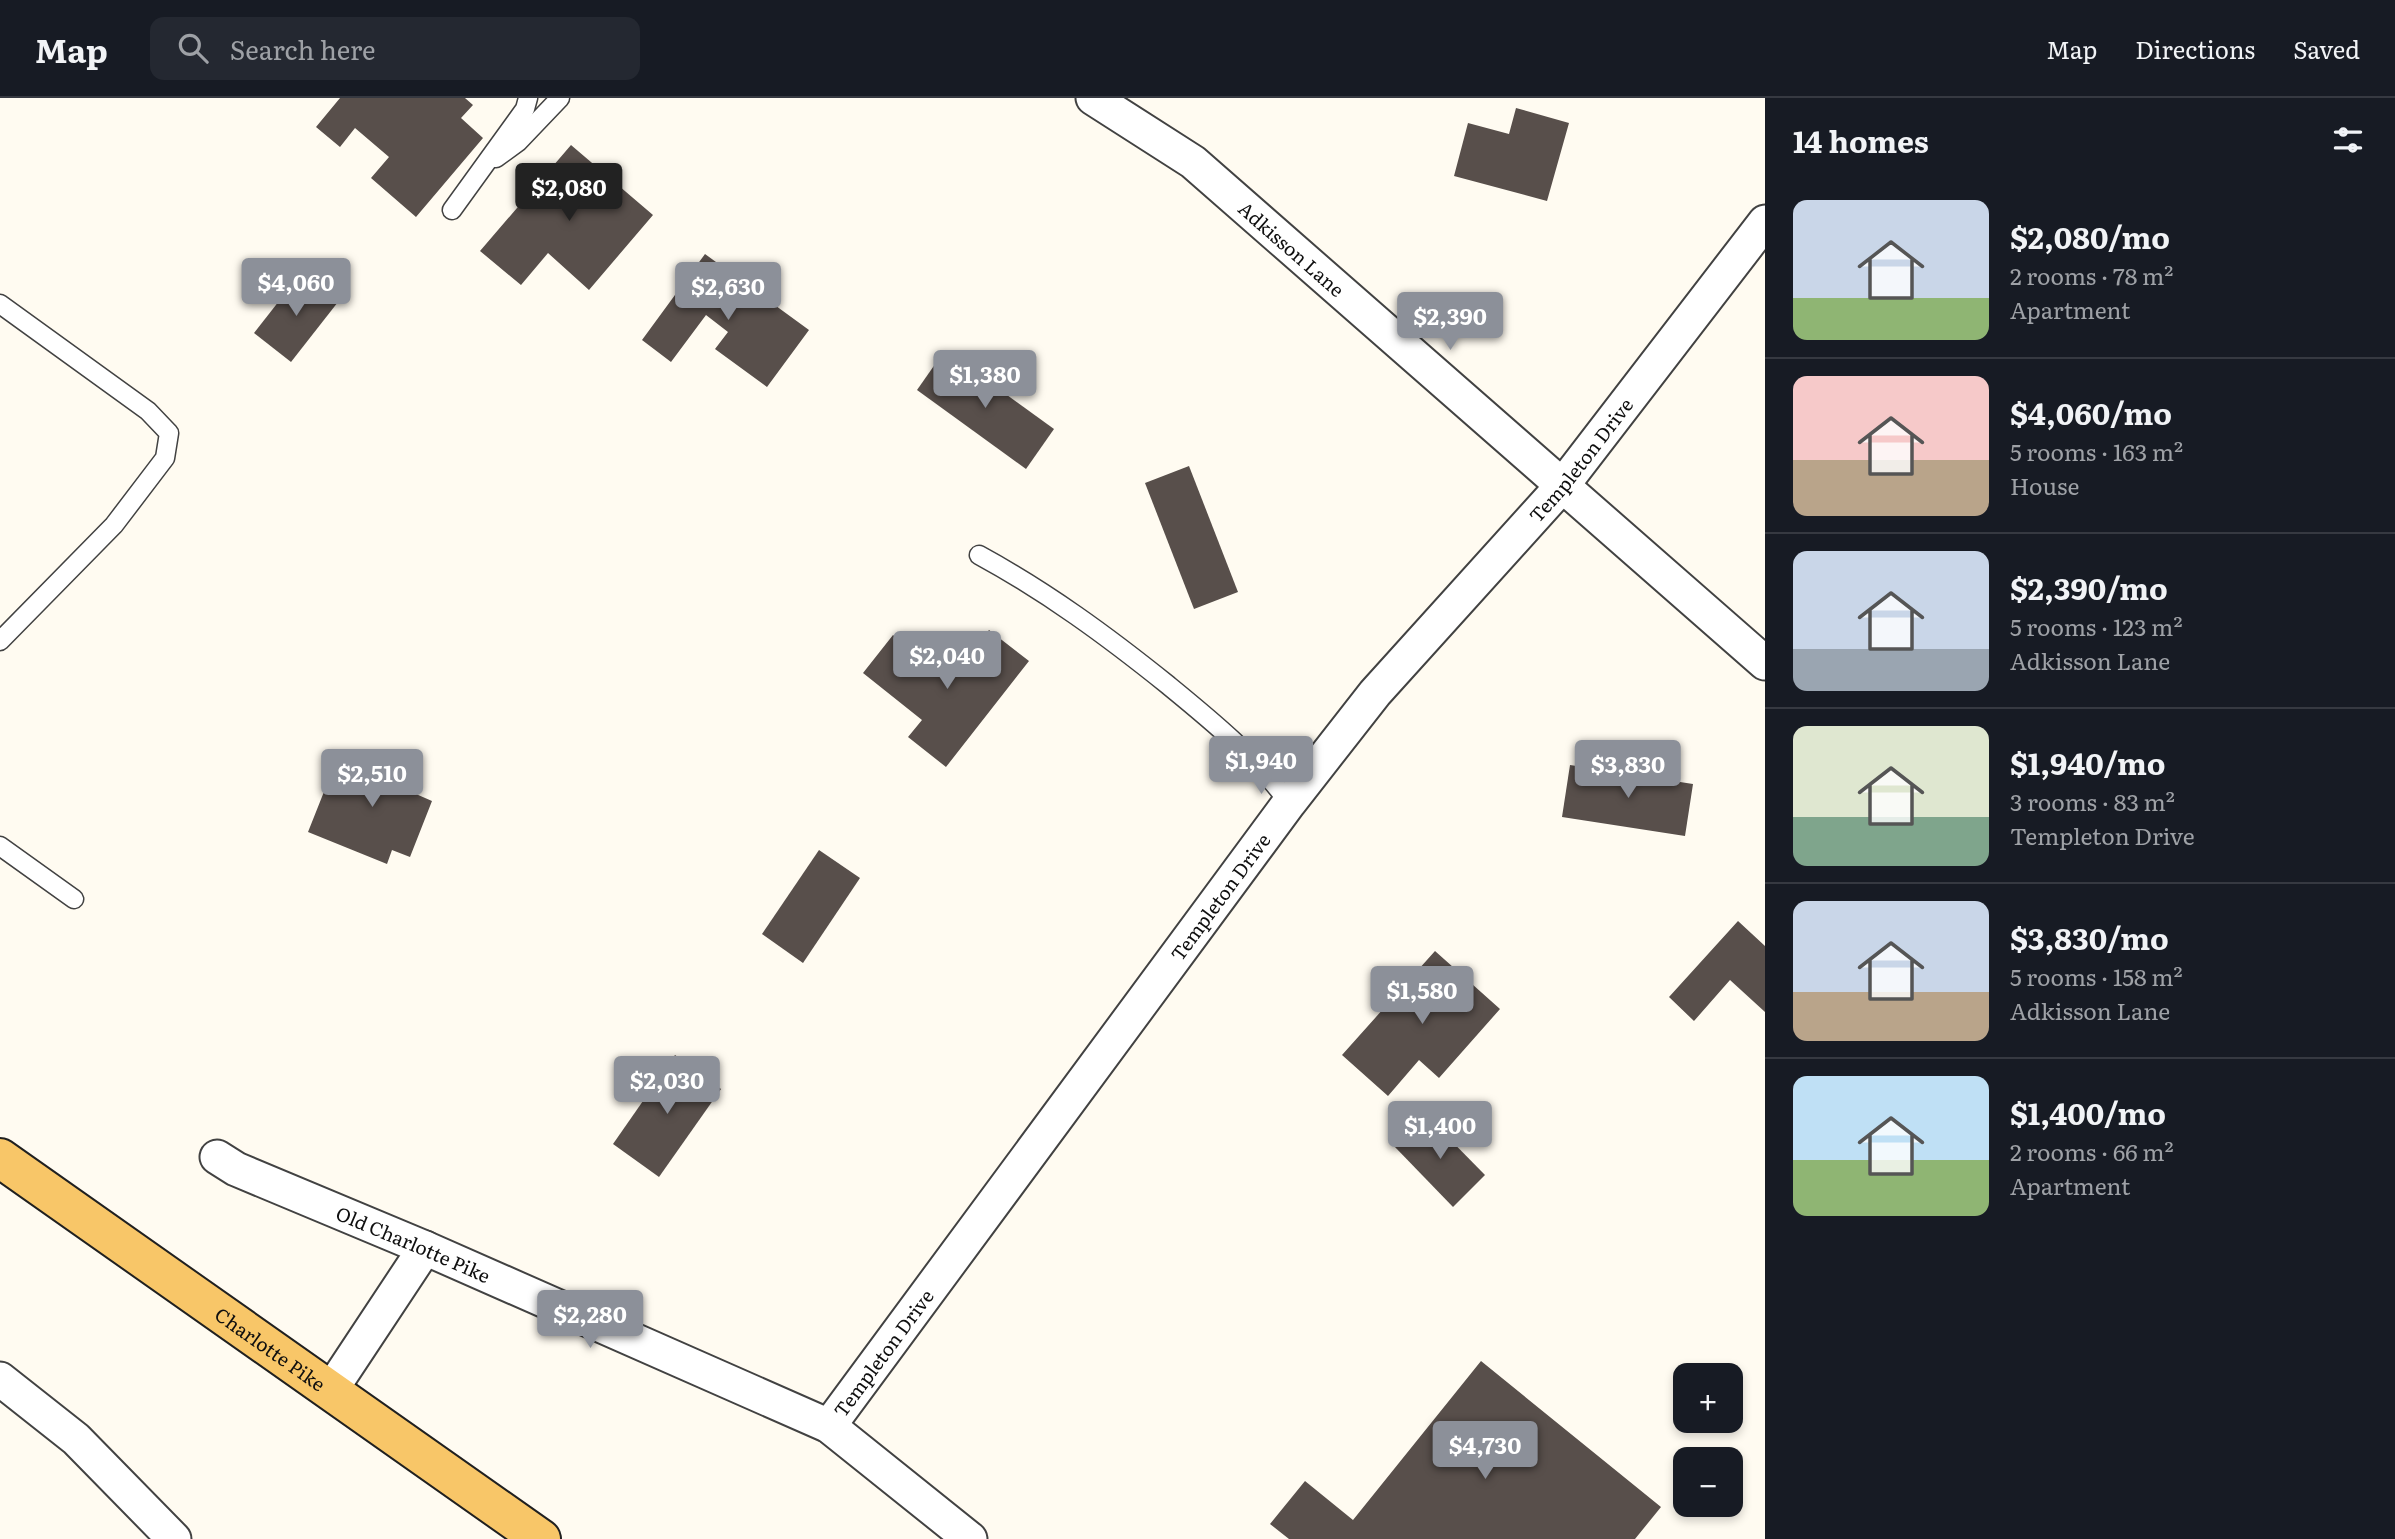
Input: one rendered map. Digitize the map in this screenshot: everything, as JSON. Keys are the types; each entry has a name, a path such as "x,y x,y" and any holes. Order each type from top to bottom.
{"main road":[{"name":"Charlotte Pike","path":"0,1158 541,1539"}],"street":[{"name":"Adkisson Lane","path":"1093,98 1193,162 1765,663"},
{"name":"Templeton Drive","path":"829,1426 1289,803 1376,693 1562,486 1765,222"},
{"name":"Old Charlotte Pike","path":"216,1157 236,1169 425,1248 829,1426 970,1539"},
{"path":"331,1390 425,1248"},
{"path":"0,1379 76,1438 174,1539"}],"lane":[{"path":"452,210 525,109 528,98"},
{"path":"482,168 518,142 560,98"},
{"path":"0,304 148,411 169,433 165,458 114,525 0,641"},
{"path":"979,555 1035,586 1116,643 1216,723 1265,769 1289,803"},
{"path":"0,846 74,899"}],"building":[{"path":"340,98 465,98 473,105 461,118 483,138 416,217 371,178 389,157 355,128 340,147 316,127"},
{"path":"1516,108 1569,123 1547,201 1454,176 1468,123 1509,134"},
{"path":"571,145 653,215 589,290 548,253 521,285 480,251"},
{"path":"705,254 809,330 767,387 715,349 728,332 706,315 671,362 642,340"},
{"path":"301,273 338,302 291,362 254,333"},
{"path":"945,350 1054,429 1026,469 917,390"},
{"path":"1189,466 1238,592 1194,609 1145,483"},
{"path":"989,630 1029,661 946,767 908,737 922,720 863,673 893,635 949,681"},
{"path":"367,750 417,770 409,791 432,801 410,857 392,850 387,864 308,832 335,764 357,773"},
{"path":"1570,765 1693,784 1685,836 1562,817"},
{"path":"819,850 860,878 803,963 762,934"},
{"path":"1738,921 1765,946 1765,1012 1730,980 1694,1021 1669,997"},
{"path":"1435,951 1500,1009 1439,1078 1419,1060 1388,1096 1342,1055"},
{"path":"675,1055 721,1089 659,1177 613,1144"},
{"path":"1426,1115 1485,1175 1453,1207 1394,1146"},
{"path":"1481,1361 1661,1507 1635,1539 1289,1539 1270,1524 1305,1481 1353,1520"}]}
